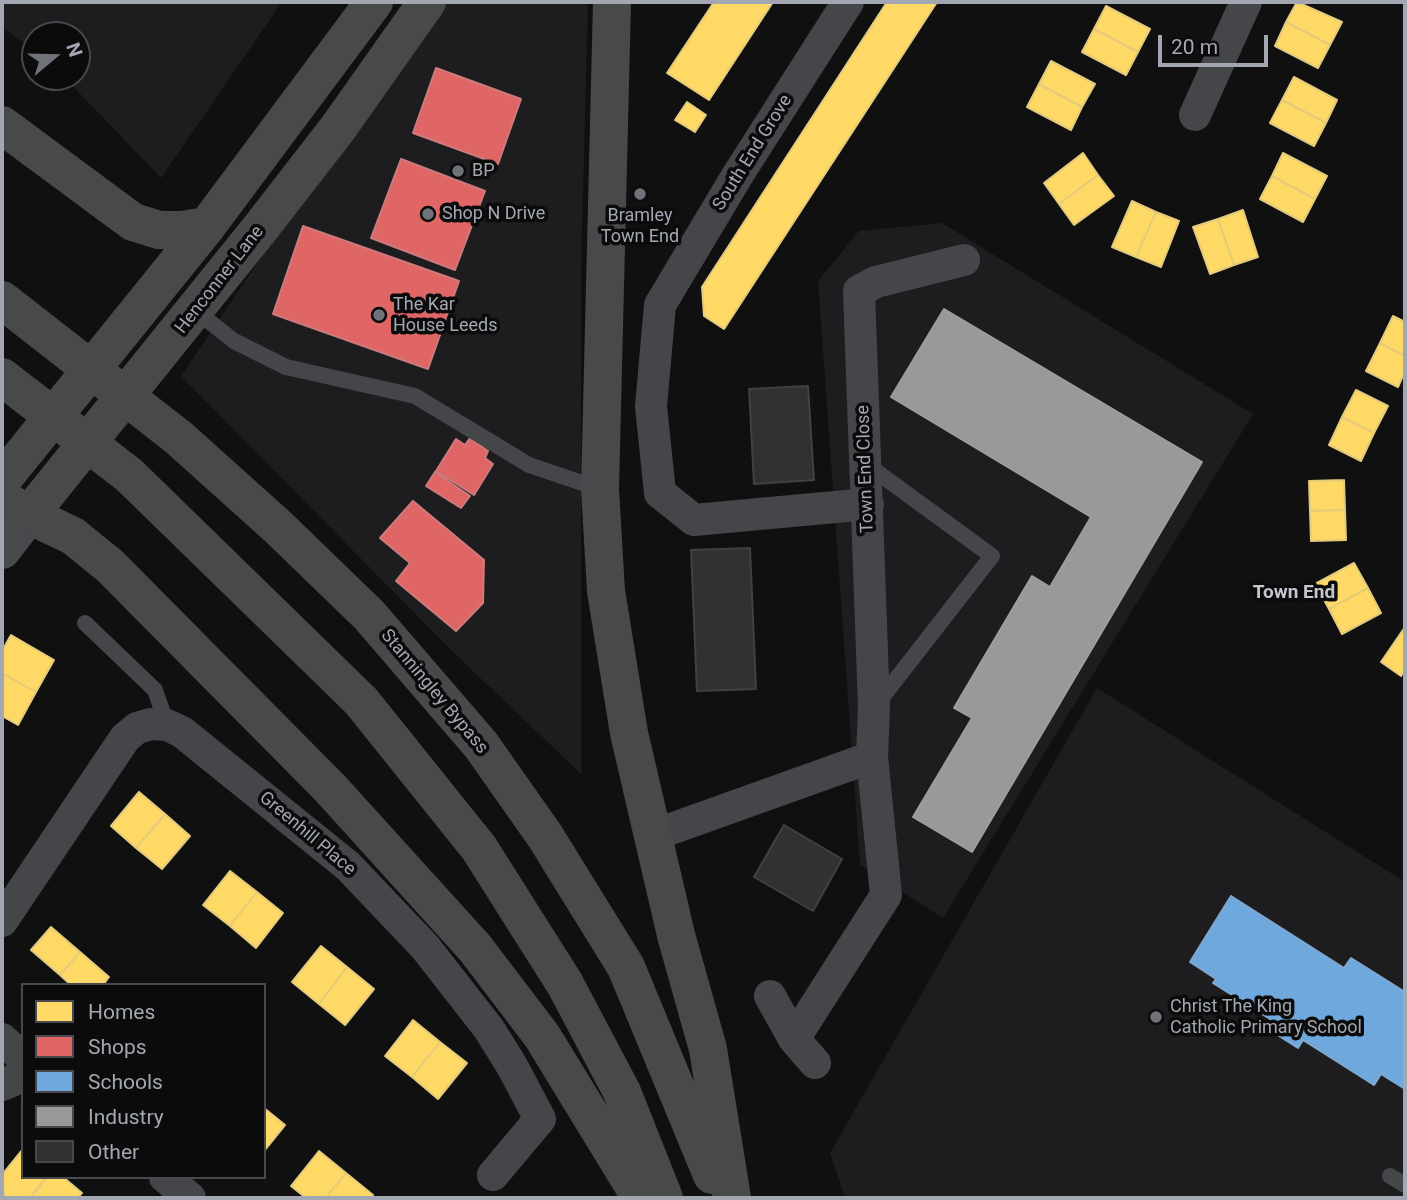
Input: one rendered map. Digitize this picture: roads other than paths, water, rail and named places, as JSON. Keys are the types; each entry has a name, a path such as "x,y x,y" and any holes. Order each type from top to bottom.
{"main road":[{"path":"2,480 207,226 374,2"},
{"name":"Henconner Lane","path":"15,507 63,471 154,362 329,139 427,2"},
{"path":"612,2 600,489 606,592 629,733 676,935 708,1049 732,1198"},
{"path":"2,125 133,222 159,230 207,226"},
{"name":"Stanningley Bypass","path":"2,300 179,438 278,527 369,615 481,745 545,836 626,967 699,1140 720,1198"},
{"path":"2,377 129,475 361,701 479,848 565,984 622,1092 664,1198"},
{"path":"15,507 73,536 110,566 330,788 475,948 542,1035 641,1198"}],"street":[{"name":"South End Grove","path":"848,2 737,176 660,305 651,406 660,493 694,520 868,504"},
{"path":"1195,115 1246,2"},
{"name":"Town End Close","path":"793,1039 886,895 872,757 874,707 859,291 876,282 964,260"},
{"name":"Henconner Lane","path":"2,550 15,507"},
{"path":"2,921 125,738 138,728 151,724 167,725"},
{"name":"Greenhill Place","path":"167,725 182,732 348,866 417,938 489,1029 540,1119 493,1175"},
{"path":"654,835 872,757"},
{"path":"770,996 793,1039 815,1063"},
{"path":"2,1039 21,1056"},
{"path":"2,1085 21,1077"},
{"path":"167,1179 190,1198"}],"lane":[{"path":"195,311 234,341 286,367 415,396 529,465 600,489"},
{"path":"866,464 992,556 874,707"},
{"path":"85,623 155,690 167,725"},
{"path":"1390,1176 1405,1185"}],"place":[{"name":"BP","path":"458,171"},
{"name":"Bramley Town End","path":"640,194"},
{"name":"Shop N Drive","path":"428,214"},
{"name":"The Kar House Leeds","path":"379,315"},
{"name":"Christ The King Catholic Primary School","path":"1156,1017"}],"district":[{"name":"Town End","path":"1294,593"}]}
